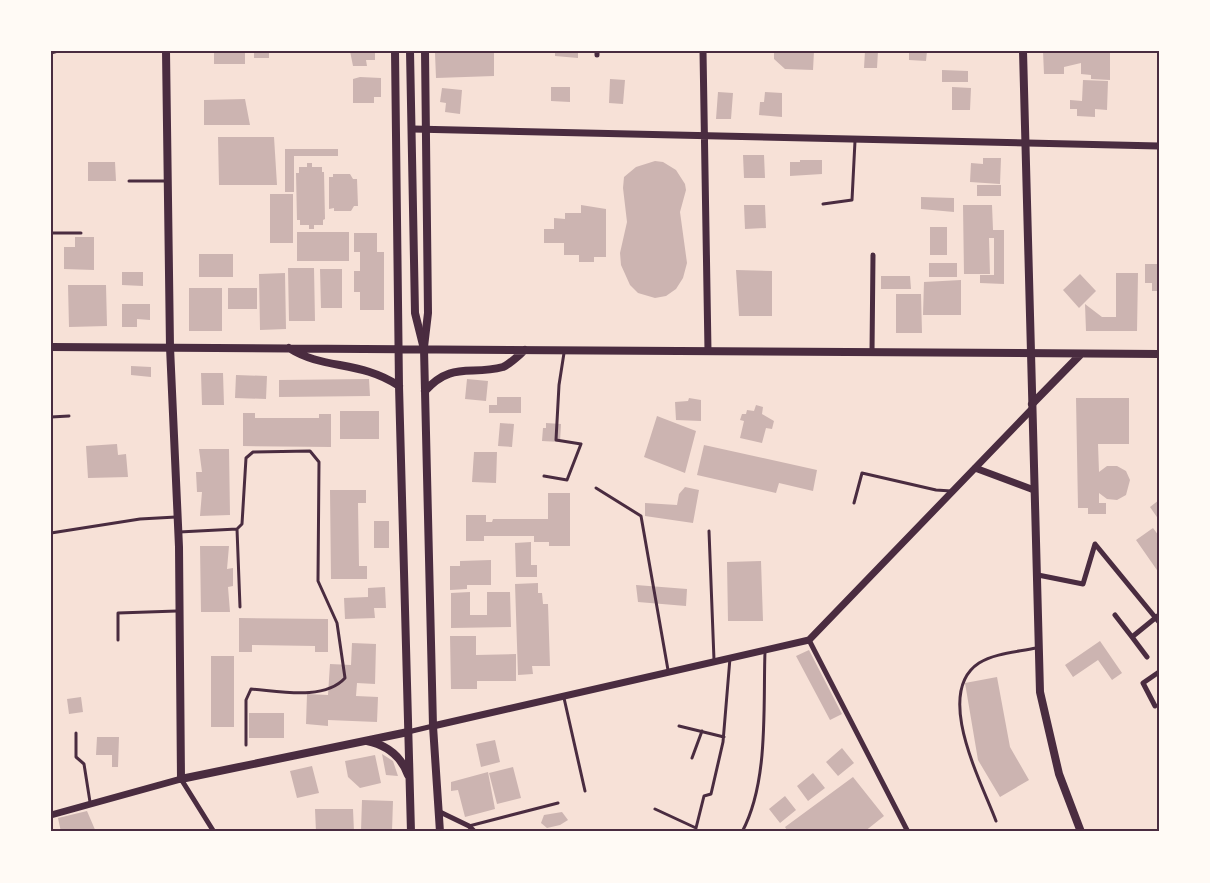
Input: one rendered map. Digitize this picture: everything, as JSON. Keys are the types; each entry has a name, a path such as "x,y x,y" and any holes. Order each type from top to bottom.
{"main road":[{"path":"166,51 170,347 179,610 181,779 408,732"},
{"path":"395,51 399,386 411,832"},
{"path":"410,51 415,313 424,349"},
{"path":"425,51 428,313 424,349 433,726 440,832"},
{"path":"1023,51 1029,353 1040,692 1046,726 1059,774 1081,832"},
{"path":"51,347 1159,354"},
{"path":"289,348 301,356 381,375 399,386"},
{"path":"425,391 441,376 458,370 504,366 525,350"},
{"path":"1032,406 1081,354"},
{"path":"367,741 378,743 394,753 400,760 410,782"}],"street":[{"path":"703,51 708,351"},
{"path":"413,129 1159,146"},
{"path":"872,352 873,255"},
{"path":"408,732 808,640 1032,406"},
{"path":"975,468 1035,490"},
{"path":"1038,575 1083,585 1095,543 1158,618 1132,638"},
{"path":"1115,615 1147,657"},
{"path":"808,640 908,832"},
{"path":"1155,706 1143,683 1159,672"},
{"path":"51,814 181,779 214,832"},
{"path":"440,812 469,826 476,832"}],"lane":[{"path":"51,53 58,51"},
{"path":"823,204 852,200 855,139"},
{"path":"129,181 168,181"},
{"path":"51,233 81,233"},
{"path":"544,476 567,480 581,444 556,440 564,350"},
{"path":"51,417 69,416"},
{"path":"177,532 237,529 242,524 246,458 253,452 310,451 319,462 318,581 337,623 345,678 338,687 315,692 251,689 246,700 246,745"},
{"path":"854,504 862,473 936,490 953,491"},
{"path":"596,488 641,516 669,672"},
{"path":"51,533 140,519 176,517"},
{"path":"237,529 240,607"},
{"path":"709,531 714,662"},
{"path":"118,640 118,613 179,610"},
{"path":"996,821 962,729 958,703 965,676 977,664 1000,655 1038,648"},
{"path":"742,832 749,818 760,778 765,650"},
{"path":"656,808 696,828 704,796 711,794 724,737 730,658"},
{"path":"564,696 585,791"},
{"path":"679,726 724,737"},
{"path":"692,758 702,731"},
{"path":"76,733 76,757 84,764 91,804"},
{"path":"469,826 558,803"}],"building":[{"path":"214,51 245,51 245,64 214,64"},
{"path":"254,51 269,51 269,58 254,58"},
{"path":"350,51 375,51 375,60 366,60 367,66 353,66"},
{"path":"494,51 494,76 436,78 435,53"},
{"path":"555,51 578,51 578,58 555,56"},
{"path":"774,51 814,51 813,70 785,69 774,59"},
{"path":"865,51 878,51 877,68 864,68"},
{"path":"909,51 927,51 926,61 909,60"},
{"path":"1043,51 1110,51 1110,80 1091,79 1091,75 1081,74 1081,63 1064,67 1064,74 1044,74"},
{"path":"942,70 968,71 968,82 942,82"},
{"path":"381,78 381,97 374,97 374,103 353,103 353,79"},
{"path":"610,79 625,80 623,104 609,103"},
{"path":"1083,80 1108,81 1107,110 1095,109 1095,117 1077,116 1077,109 1070,109 1070,100 1082,101"},
{"path":"551,87 570,87 570,102 551,101"},
{"path":"952,87 971,88 970,110 952,110"},
{"path":"442,88 462,90 460,114 445,112 446,103 440,102"},
{"path":"718,92 733,93 731,119 716,119"},
{"path":"765,92 782,93 782,117 759,115 760,102 764,102"},
{"path":"245,99 250,125 204,125 204,100"},
{"path":"218,137 274,137 277,185 219,185"},
{"path":"285,149 338,149 338,156 294,156 294,192 285,192"},
{"path":"743,155 764,155 765,178 744,178"},
{"path":"983,158 1001,158 1000,184 970,182 971,163 983,164"},
{"path":"800,160 822,160 822,174 790,176 790,162 800,162"},
{"path":"655,161 663,162 676,170 685,184 686,190 680,212 687,263 683,278 676,289 666,296 655,298 638,293 630,285 621,265 620,253 627,222 624,177 636,167"},
{"path":"88,162 115,162 116,181 88,181"},
{"path":"307,163 312,163 312,167 322,167 322,172 324,172 325,219 323,225 314,225 314,229 309,229 309,225 300,225 300,220 297,220 296,173 299,173 299,167 307,167"},
{"path":"333,174 350,174 353,179 357,179 358,206 354,206 351,211 329,209 329,177 333,177"},
{"path":"977,185 1001,185 1001,196 977,196"},
{"path":"270,194 293,194 293,243 270,243"},
{"path":"921,197 954,198 954,212 921,209"},
{"path":"581,205 606,209 606,257 594,257 594,262 579,262 579,255 564,255 564,243 544,243 544,229 554,229 554,218 565,219 565,213 581,213"},
{"path":"744,205 765,205 766,228 745,229"},
{"path":"963,205 992,205 993,230 1004,230 1004,284 980,283 980,275 994,275 994,238 989,238 990,274 964,274"},
{"path":"930,227 947,227 947,255 930,255"},
{"path":"297,232 349,232 349,261 297,261"},
{"path":"354,233 377,233 377,252 384,252 384,310 360,310 360,292 354,292 354,271 360,271 360,252 354,252"},
{"path":"75,237 94,237 94,270 64,269 64,247 75,247"},
{"path":"199,254 233,254 233,277 199,277"},
{"path":"929,263 957,263 957,277 929,277"},
{"path":"1145,264 1159,264 1159,291 1152,291 1152,283 1145,283"},
{"path":"288,268 314,268 315,321 289,321"},
{"path":"320,269 342,269 342,308 321,308"},
{"path":"736,270 772,271 772,316 739,316"},
{"path":"122,272 143,272 143,286 122,285"},
{"path":"285,273 286,329 260,330 259,274"},
{"path":"1116,273 1138,273 1137,331 1086,331 1085,304 1102,317 1116,317"},
{"path":"1080,274 1096,291 1079,308 1063,290"},
{"path":"881,276 910,276 911,289 881,289"},
{"path":"961,280 961,315 923,315 924,282"},
{"path":"68,285 106,285 107,326 69,327"},
{"path":"189,288 222,288 222,331 189,331"},
{"path":"228,288 257,288 257,309 228,309"},
{"path":"896,294 921,294 922,333 896,333"},
{"path":"122,304 150,304 150,320 137,319 137,327 122,327"},
{"path":"131,366 151,367 151,377 131,375"},
{"path":"201,373 223,373 224,405 202,405"},
{"path":"236,375 267,376 266,399 235,398"},
{"path":"369,379 370,396 279,397 279,380"},
{"path":"467,379 488,381 486,401 465,399"},
{"path":"497,397 521,397 521,413 489,413 489,405 497,405"},
{"path":"689,398 701,400 701,421 676,420 675,402 688,401"},
{"path":"1076,398 1129,398 1129,444 1098,444 1099,472 1107,466 1117,466 1126,471 1130,480 1126,495 1117,500 1107,499 1099,493 1099,503 1106,503 1106,514 1088,514 1088,508 1078,508"},
{"path":"756,405 763,407 762,414 774,421 772,429 766,428 762,443 740,438 744,421 740,420 742,414 746,414 747,410 754,411"},
{"path":"340,411 379,411 379,439 340,439"},
{"path":"243,413 255,413 255,418 319,418 319,414 331,414 331,447 243,446"},
{"path":"657,416 696,431 685,473 644,457"},
{"path":"500,423 514,424 512,447 498,446"},
{"path":"546,423 561,424 560,442 542,441 543,428 546,428"},
{"path":"117,444 118,455 126,454 128,477 88,478 86,446"},
{"path":"704,445 817,470 813,491 779,483 776,493 697,475"},
{"path":"199,449 229,449 230,515 200,516 202,492 197,492 196,472 202,472"},
{"path":"474,452 497,452 496,483 472,482"},
{"path":"685,487 699,490 693,523 645,516 645,503 677,505 679,494"},
{"path":"330,490 366,490 366,503 358,503 359,566 367,566 367,579 331,579"},
{"path":"548,493 570,493 570,546 549,546 549,542 534,542 534,536 484,536 484,541 466,541 466,515 486,515 486,522 492,522 493,519 548,519"},
{"path":"1159,500 1159,520 1150,507"},
{"path":"374,521 389,521 389,548 374,548"},
{"path":"1153,528 1159,536 1159,573 1136,540"},
{"path":"531,542 531,565 537,565 537,577 516,577 515,543"},
{"path":"200,546 229,546 227,569 233,568 233,586 228,587 230,612 201,612"},
{"path":"491,560 491,585 467,585 467,589 450,590 450,566 460,566 460,561"},
{"path":"761,561 763,621 728,621 727,562"},
{"path":"538,583 538,593 542,593 543,604 548,604 550,666 532,666 533,674 518,675 515,584"},
{"path":"636,585 687,589 686,606 638,602"},
{"path":"385,587 386,608 374,608 375,618 345,619 344,598 368,597 368,588"},
{"path":"470,592 470,615 487,615 487,592 510,592 511,627 451,628 451,593"},
{"path":"239,618 328,619 328,652 315,652 315,646 252,645 252,652 239,652"},
{"path":"450,636 476,636 476,655 516,654 516,681 477,681 477,689 451,689"},
{"path":"1100,641 1122,673 1112,680 1098,660 1073,677 1065,665"},
{"path":"352,643 376,644 375,684 357,683 356,696 378,697 377,722 328,720 328,726 306,724 307,694 328,695 330,664 351,665"},
{"path":"809,650 842,714 830,720 796,656"},
{"path":"211,656 234,656 234,727 211,727"},
{"path":"997,677 1010,747 1029,780 1000,797 978,760 965,683"},
{"path":"81,697 83,712 69,714 67,699"},
{"path":"249,713 284,713 284,738 249,738"},
{"path":"97,737 119,737 118,767 112,767 112,755 96,755"},
{"path":"495,740 500,762 481,767 476,744"},
{"path":"842,748 854,763 838,776 826,762"},
{"path":"382,754 393,761 398,776 386,775"},
{"path":"375,755 381,783 360,788 348,777 345,761"},
{"path":"312,766 319,793 297,798 290,771"},
{"path":"513,767 521,798 497,804 489,773"},
{"path":"488,772 495,809 465,817 458,790 451,791 451,782"},
{"path":"813,773 825,788 808,801 797,786"},
{"path":"853,777 884,816 864,832 788,832 785,827"},
{"path":"785,796 796,810 780,823 769,809"},
{"path":"362,800 393,801 392,831 361,831"},
{"path":"315,809 353,809 354,832 316,832"},
{"path":"87,811 96,832 61,832 58,818"},
{"path":"562,812 568,820 560,825 547,828 541,823 544,815"}]}
